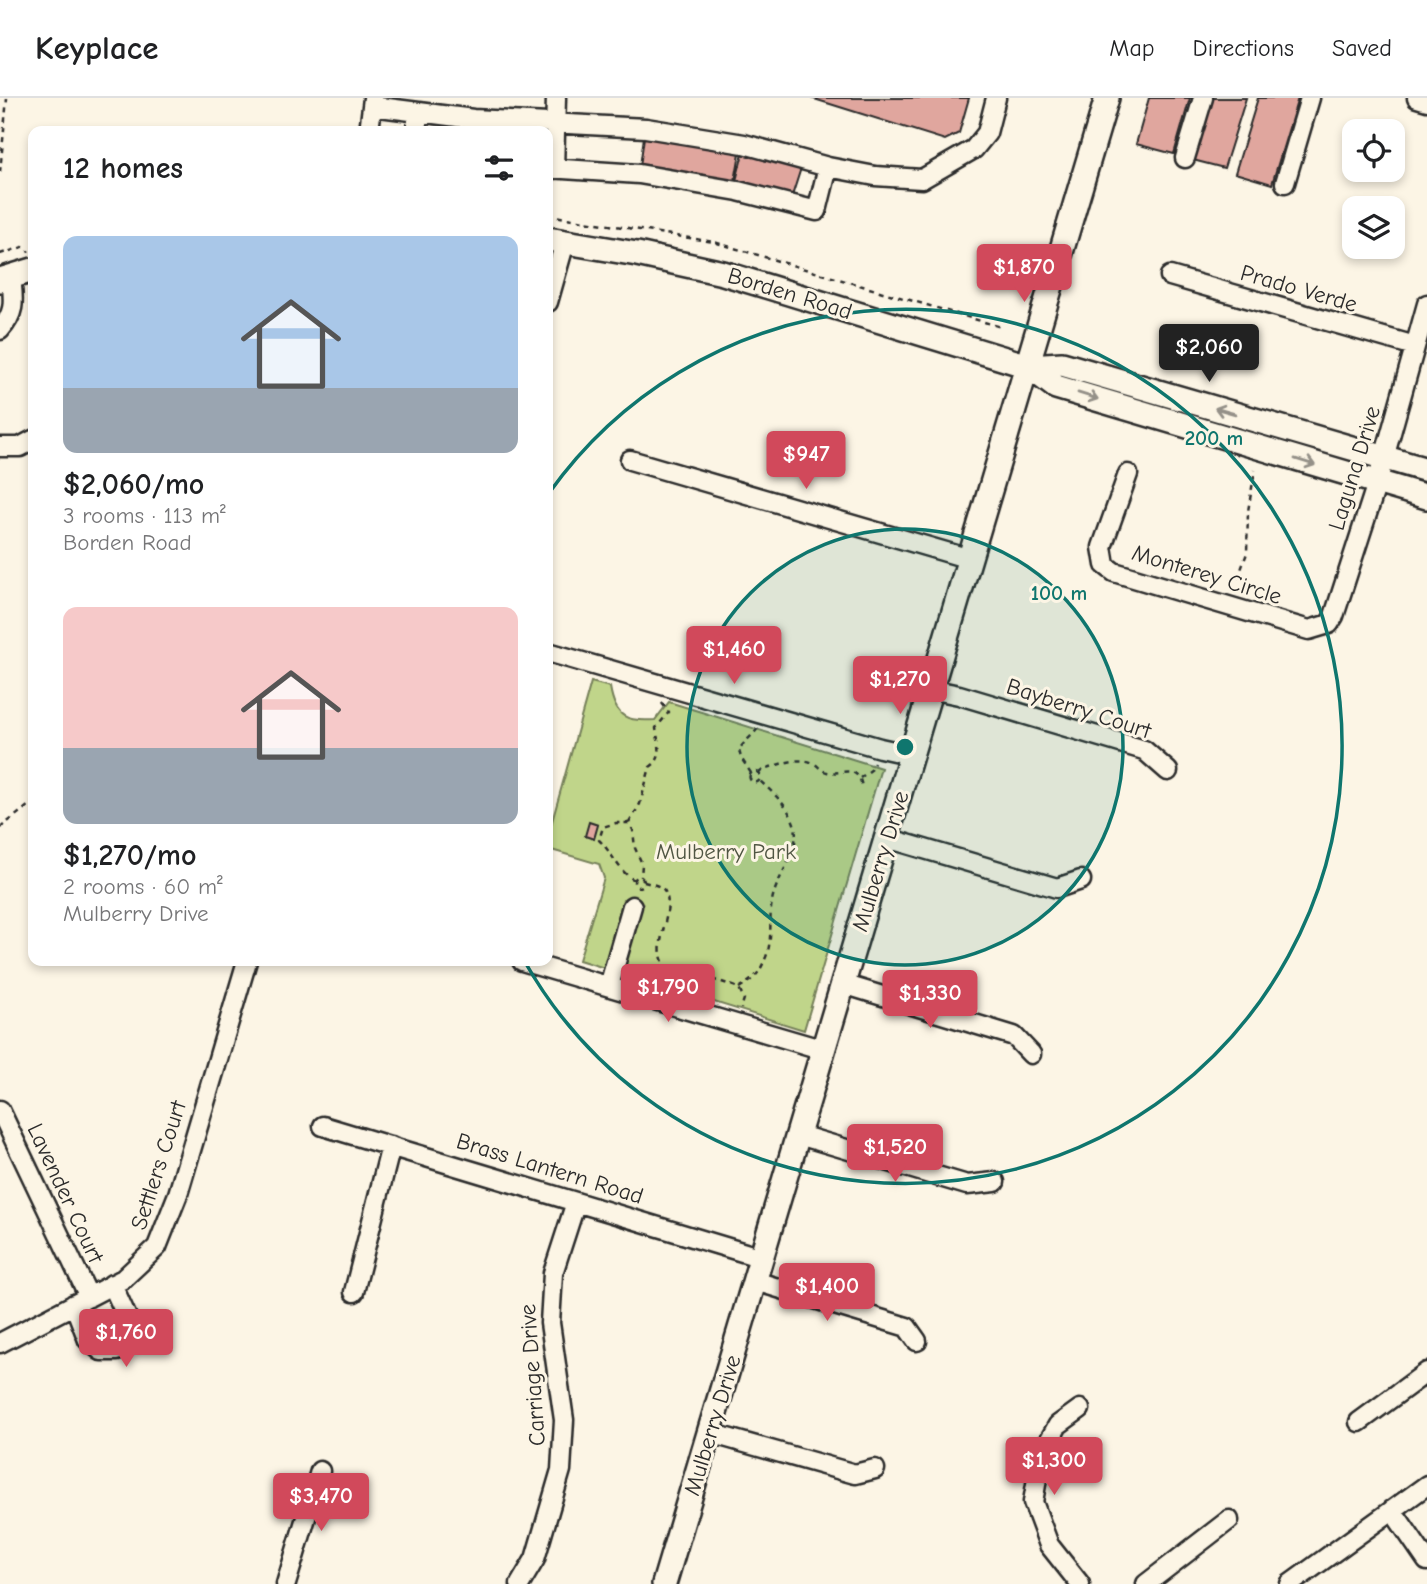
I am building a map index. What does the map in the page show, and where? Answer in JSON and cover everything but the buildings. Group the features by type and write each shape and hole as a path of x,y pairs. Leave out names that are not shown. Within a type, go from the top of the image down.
{"main road":[{"name":"Mulberry Drive","path":"664,1584 1107,98"},
{"name":"Borden Road","path":"556,241 723,272 1028,366 1056,387 1427,497"},
{"name":"Borden Road","path":"1028,366 1062,364 1427,470"}],"street":[{"path":"553,146 556,98"},
{"path":"370,126 372,102 417,112 473,119 646,128 744,144 828,167 875,176 922,179 974,149 987,133 996,98"},
{"path":"1185,158 1203,98"},
{"path":"1286,183 1310,98"},
{"path":"1417,98 1427,101"},
{"path":"417,112 417,126"},
{"path":"553,169 639,174 738,191 817,211 828,167"},
{"path":"553,264 556,241"},
{"path":"0,330 11,316 18,269"},
{"name":"Prado Verde","path":"1170,276 1415,346"},
{"name":"Laguna Drive","path":"1309,630 1329,624 1334,616 1385,457 1427,304"},
{"path":"0,447 20,447 28,443"},
{"path":"630,460 970,559"},
{"name":"Monterey Circle","path":"1128,474 1102,547 1105,565 1114,572 1309,630"},
{"path":"553,653 912,755"},
{"name":"Bayberry Court","path":"930,689 959,695 1144,750 1168,771"},
{"path":"887,838 1057,888 1081,880"},
{"path":"609,986 632,906"},
{"name":"Settlers Court","path":"0,1343 123,1279 157,1247 178,1194 246,966"},
{"path":"539,966 824,1050"},
{"path":"844,984 1014,1036 1031,1054"},
{"name":"Lavender Court","path":"0,1110 81,1300 88,1339 101,1351 117,1352 129,1338 130,1324 112,1284"},
{"name":"Brass Lantern Road","path":"323,1126 762,1258"},
{"path":"799,1135 967,1185 995,1182"},
{"path":"354,1292 391,1146"},
{"name":"Carriage Drive","path":"520,1584 535,1559 561,1470 564,1420 550,1323 552,1273 576,1202"},
{"path":"755,1280 907,1327 917,1342"},
{"path":"1359,1422 1427,1372"},
{"path":"1080,1409 1058,1425 1041,1455 1034,1502 1049,1545 1080,1584"},
{"path":"710,1433 855,1474 875,1469"},
{"path":"286,1584 320,1471"},
{"path":"1290,1584 1427,1485"},
{"path":"1392,1510 1427,1561"},
{"path":"1146,1584 1169,1577 1229,1520"}],"path":[{"path":"0,172 7,98"},
{"path":"553,216 715,242 1001,327"},
{"path":"0,254 23,247 18,269"},
{"path":"1238,578 1247,553 1248,511 1255,470"},
{"path":"629,823 640,803 650,767 657,762 661,754 656,728 669,712 660,701 662,685"},
{"path":"759,780 751,781 751,773 739,750 742,744 753,737 762,714"},
{"path":"860,778 872,769 880,748"},
{"path":"751,773 806,760 828,772 848,771 860,778 862,787"},
{"path":"629,823 642,864 641,877 644,882 658,886 666,894 667,909 661,952 667,965 675,974 710,979 738,988 751,983 767,954 772,897 796,840 790,814 759,780 759,773"},
{"path":"0,828 28,806"},
{"path":"629,823 603,827 599,840 609,849 623,872 635,880 638,886 644,882"},
{"path":"635,880 641,877"},
{"path":"737,1024 744,999 738,988"}],"green space":[{"name":"Mulberry Park","path":"591,682 610,687 615,706 630,719 655,720 669,702 881,768 804,1030 579,960 604,878 599,864 553,850 553,818"}]}
